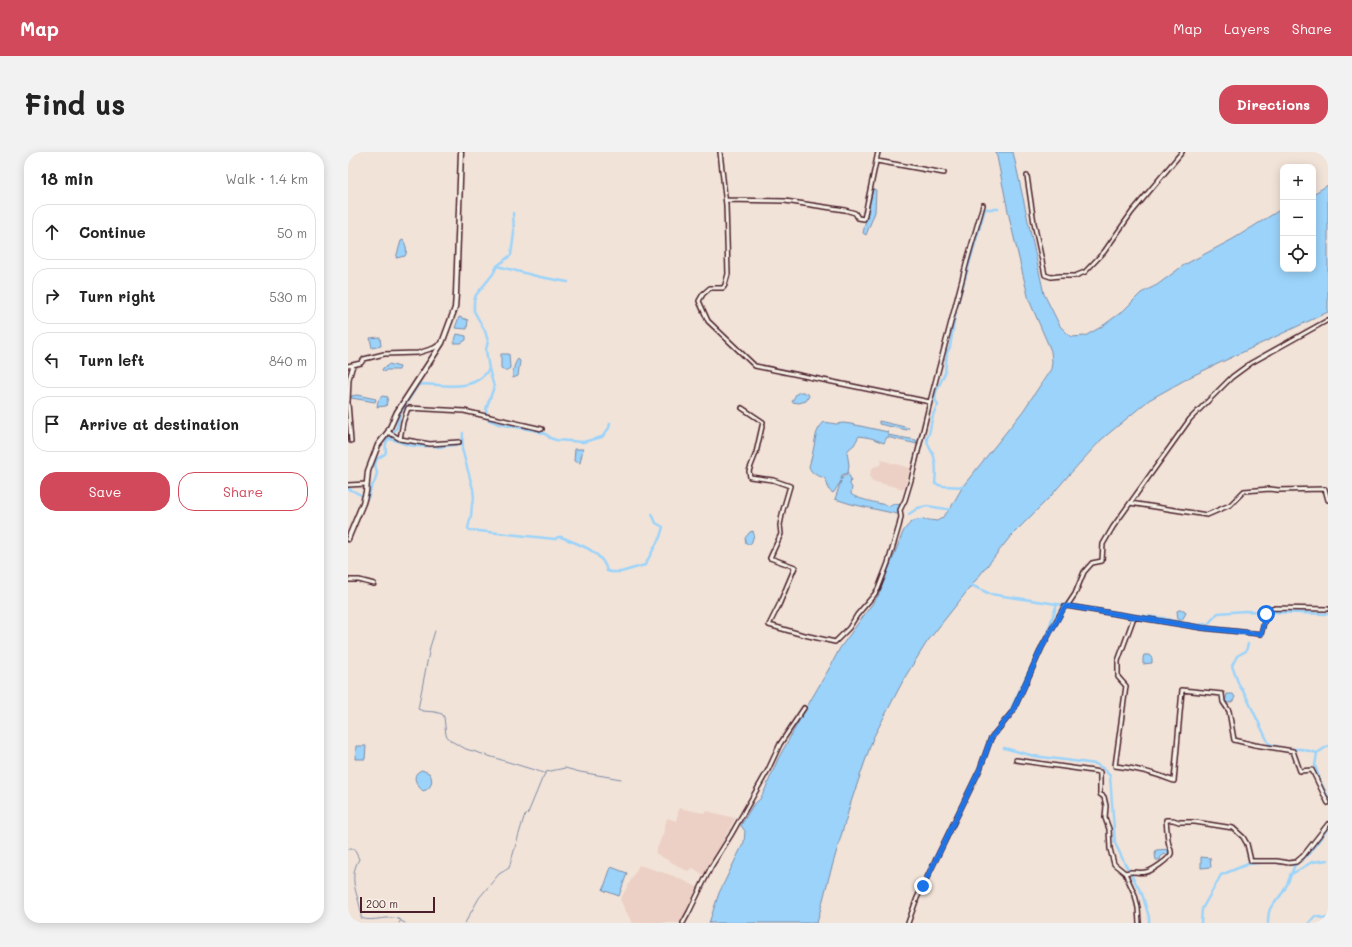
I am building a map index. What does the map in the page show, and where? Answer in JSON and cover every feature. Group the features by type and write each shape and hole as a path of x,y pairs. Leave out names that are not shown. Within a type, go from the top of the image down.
{"street":[{"path":"348,539 363,504 368,471 378,445 388,432 397,412 442,343 455,308 461,152"},
{"path":"720,152 726,200 728,274 726,285 723,288 710,288 703,294 699,301 708,321 755,366 930,402"},
{"path":"726,200 785,201 845,210 855,213 858,218 864,219 878,152"},
{"path":"1027,176 1034,223 1045,274 1051,277 1076,276 1085,272 1104,252 1132,212 1182,152"},
{"path":"877,160 944,173"},
{"path":"742,408 763,422 756,453 749,471 750,477 773,480 790,486 780,525 782,534 770,558 795,567 769,625 835,642 849,628 857,614 874,595 883,576 899,526 901,517 900,510 905,500 911,480 930,402 983,205"},
{"path":"908,923 917,898 980,769 991,738 1013,711 1046,640 1064,608 1067,606 1074,594 1084,572 1092,563 1102,561 1103,544 1113,527 1163,456 1171,448 1190,419 1232,377 1251,363 1328,320"},
{"path":"348,366 361,362 364,359 384,354 418,353 434,348 442,343"},
{"path":"351,442 348,402 349,380 353,365"},
{"path":"400,439 402,422 408,408 464,411 542,428"},
{"path":"388,432 400,439 430,444 459,442"},
{"path":"348,485 367,484"},
{"path":"1130,503 1207,515 1230,505 1244,491 1270,489 1325,489 1328,500"},
{"path":"348,580 359,580 374,584"},
{"path":"1067,606 1203,628 1261,634 1266,614 1272,608 1328,609"},
{"path":"1134,617 1118,661 1118,677 1126,686 1115,766 1135,768 1174,781 1182,690 1222,694 1223,702 1229,711 1234,740 1293,751 1300,771 1312,770 1328,803"},
{"path":"682,923 711,867 768,770 780,744 804,708"},
{"path":"1016,760 1100,772 1100,794 1104,797 1106,806 1105,818 1109,829 1110,849 1114,864 1125,873 1135,895 1140,923"},
{"path":"1125,873 1132,871 1145,872 1154,869 1171,854 1166,820 1195,822 1233,828 1243,837 1247,844 1251,862 1277,861 1289,863 1296,862 1303,856 1328,824"}],"shaded area":[{"path":"881,460 910,468 904,489 871,481 871,470 881,463"},
{"path":"679,808 704,813 707,811 735,818 705,876 693,868 687,871 655,853 663,834 667,818 676,821"},
{"path":"639,865 674,876 697,887 685,917 679,923 632,923 620,900"}],"water":[{"path":"996,152 1013,152 1044,294 1060,326 1071,337 1085,336 1101,327 1123,311 1141,293 1157,285 1184,265 1233,239 1280,210 1280,272 1316,272 1316,192 1328,185 1328,312 1192,376 1149,400 1101,440 1050,497 1010,537 927,642 905,677 873,738 851,802 817,923 709,923 719,893 744,842 745,831 741,825 753,805 760,799 764,792 778,759 840,648 878,596 903,532 910,523 914,521 922,519 937,521 942,518 950,509 963,486 1023,411 1051,369 1051,351 1029,300 1010,221"},
{"path":"873,189 876,190 875,212 866,235 863,233"},
{"path":"403,240 406,248 406,254 405,256 396,258 401,241"},
{"path":"459,317 468,320 467,329 455,328"},
{"path":"457,334 466,336 466,340 461,343 454,343"},
{"path":"380,337 381,346 372,348 370,338"},
{"path":"501,354 509,354 510,368 506,371 501,369"},
{"path":"518,359 520,361 518,376 513,378 515,363"},
{"path":"389,364 400,367 399,370 386,370 384,372 382,370 383,368"},
{"path":"800,392 808,394 809,396 806,401 799,403 792,402 796,394"},
{"path":"357,395 376,399 375,402 351,398 351,396"},
{"path":"382,396 388,397 386,406 377,407 378,401"},
{"path":"879,421 909,428 907,430 879,424"},
{"path":"824,422 851,424 888,432 888,435 916,440 917,444 887,437 884,443 871,438 859,436 854,445 847,452 849,465 848,473 842,475 841,480 848,474 851,479 851,494 863,499 890,506 894,504 902,505 897,514 835,499 841,481 833,493 828,489 825,479 812,472 809,467 816,436 818,429"},
{"path":"575,449 583,449 580,463 574,461"},
{"path":"753,531 754,535 751,544 746,544 745,538 750,532"},
{"path":"1184,610 1186,613 1182,620 1178,620 1177,611"},
{"path":"1144,655 1149,655 1152,658 1152,663 1143,664"},
{"path":"1227,694 1233,694 1235,697 1233,701 1229,703 1225,702"},
{"path":"356,746 366,746 365,759 355,759"},
{"path":"422,770 431,775 432,781 430,786 423,791 415,780 416,774"},
{"path":"1170,849 1170,852 1162,856 1160,860 1156,860 1156,850"},
{"path":"1201,857 1210,858 1211,867 1201,868"},
{"path":"611,867 627,873 619,896 603,890"}],"waterway":[{"path":"966,487 943,486 935,484 935,460 928,445 927,438 930,431 933,414 938,405 935,399 936,392 945,373 947,353 950,347 956,310 985,209 998,209"},
{"path":"513,213 514,233 511,255 497,266 540,277 568,282"},
{"path":"390,438 397,427 400,413 418,385 459,386 479,379 489,369 486,350 488,341 485,331 474,311 474,301 476,295 493,274 497,266"},
{"path":"489,369 494,387 486,409 487,419 499,424 538,431 556,440 583,442 602,437 609,428 610,423"},
{"path":"463,433 462,449 473,489 474,499 468,528 469,530 555,539 561,537 595,553 601,558 607,571 621,572 645,565 660,537 663,527 656,523 652,514"},
{"path":"348,489 368,498 377,473 375,464 377,459 385,454 386,442 388,439 413,446 438,446"},
{"path":"438,446 462,444"},
{"path":"909,514 918,508 927,506 953,510"},
{"path":"969,584 990,594 1057,604"},
{"path":"1011,708 1048,631 1057,604 1067,605"},
{"path":"1078,606 1126,614 1163,618 1196,625 1208,624 1218,613 1245,611 1328,614"},
{"path":"435,631 430,647 418,709 442,714 444,717 446,735 451,741 466,749 544,773"},
{"path":"1248,644 1246,651 1237,656 1232,666 1239,685 1245,694 1269,744 1285,749 1301,749 1317,753"},
{"path":"1328,746 1317,753 1315,766 1328,797"},
{"path":"1004,748 1034,756 1096,764 1104,769 1110,776 1115,843 1142,894 1149,917 1149,923"},
{"path":"465,923 479,898 499,874 509,868 524,817 528,813 546,772 565,768 621,779"},
{"path":"1295,865 1308,855 1328,828"},
{"path":"348,849 354,849 359,859 354,870 354,886 360,907 361,918 370,920 396,918 401,920 399,923"},
{"path":"1290,875 1312,862 1328,860"},
{"path":"1201,923 1202,909 1221,875 1248,864 1270,862 1295,865 1285,889 1270,908 1268,923"},
{"path":"1309,923 1315,916 1327,919 1328,917"},
{"path":"401,921 405,923"}],"route":[{"path":"923,886 980,769 991,738 1013,711 1042,647 1064,608 1067,606 1203,628 1261,634 1266,614"}]}
